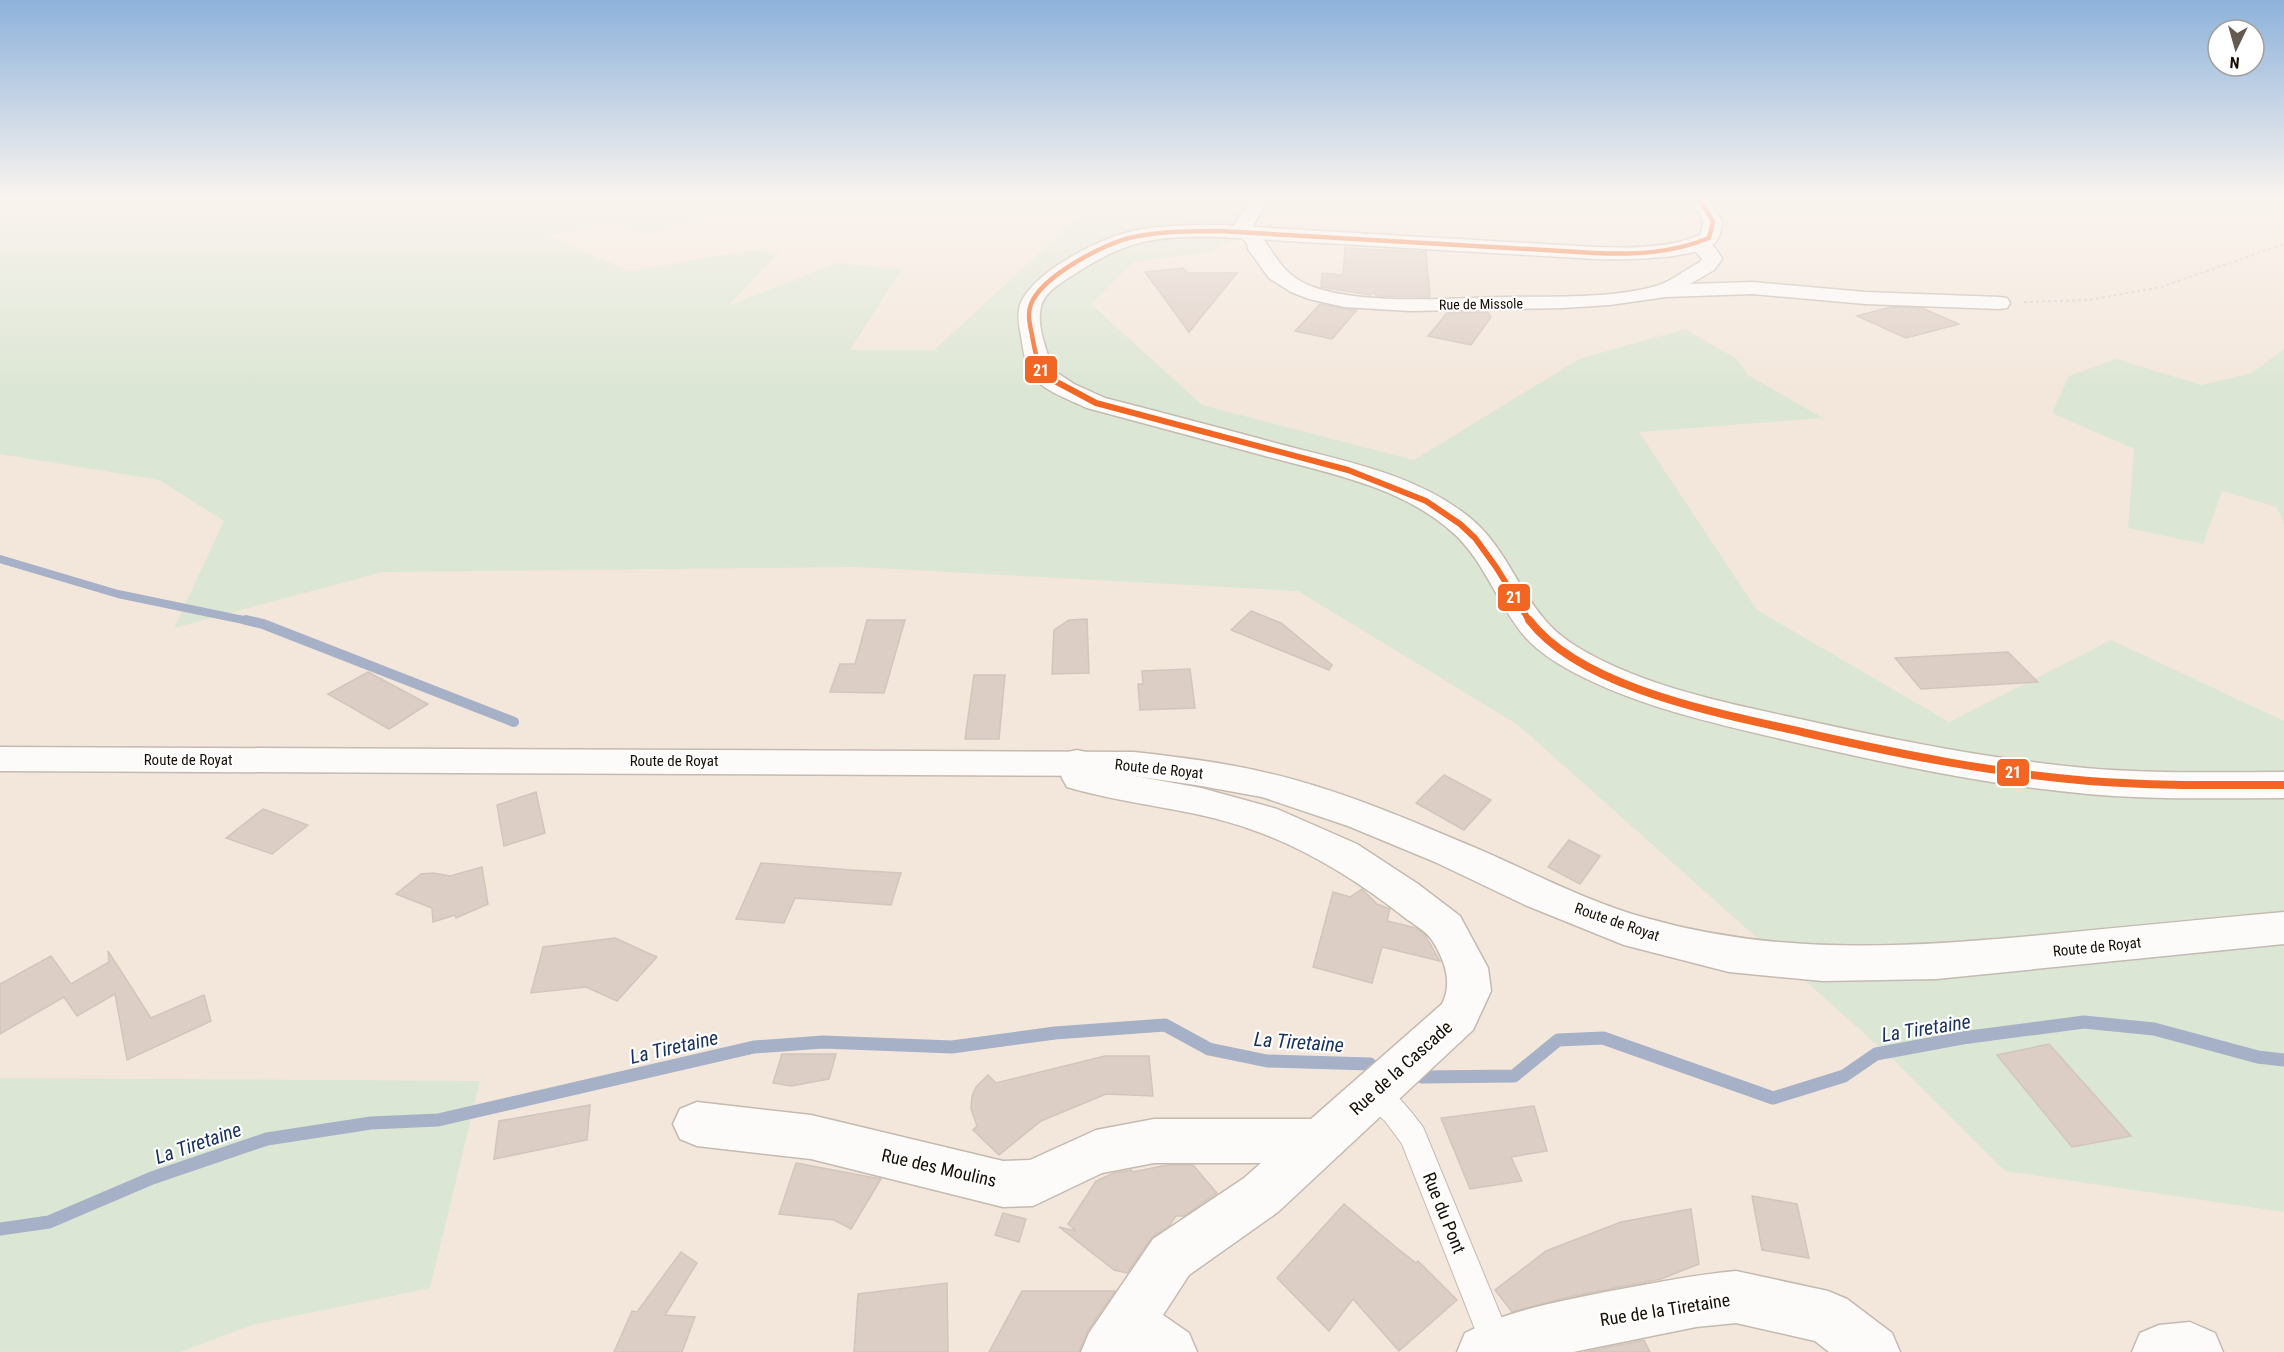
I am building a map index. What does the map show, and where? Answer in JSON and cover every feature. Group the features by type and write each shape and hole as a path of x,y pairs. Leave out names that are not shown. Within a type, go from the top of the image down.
{"main road":[{"path":"1081,262 1054,278 1037,293 1030,308 1032,337 1042,374 1096,404 1348,470 1419,498 1459,524 1487,552 1534,631 1558,649 1585,664 1643,690 1721,713 1886,751 2030,774 2133,784 2284,785"},
{"name":"Rue de Missole","path":"1267,262 1276,274 1298,288 1316,295 1344,301 1410,305 1563,302 1663,291 1711,262"},
{"path":"1663,291 1752,288 1865,298 1999,303"},
{"name":"Route de Royat","path":"0,759 1134,764 1265,785 1361,816 1449,852 1539,894 1639,933 1729,955 1823,964 1936,962 2284,928"},
{"name":"Rue de la Cascade","path":"1077,762 1080,778 1131,790 1202,801 1264,819 1343,854 1404,895 1446,927 1467,968 1470,991 1458,1017 1262,1195 1171,1257 1118,1338"},
{"name":"Rue des Moulins","path":"697,1124 811,1137 1003,1184 1033,1182 1096,1152 1154,1141 1320,1141"},
{"name":"Rue de la Tiretaine","path":"1491,1348 1557,1329 1696,1301 1736,1297 1828,1318 1872,1352"},
{"path":"1118,1338 1170,1352"},
{"path":"2159,1352 2190,1349 2196,1352"}],"lane":[{"name":"Rue du Pont","path":"1373,1093 1395,1112 1413,1136 1491,1348"}],"path":[{"path":"1999,303 2089,300 2161,287 2232,262"}],"green space":[{"path":"0,262 609,262 630,271 681,262 769,262 728,306 837,263 902,269 850,350 934,350 1029,262 1134,262 1091,304 1202,405 1414,460 1579,359 1685,329 1737,359 1748,375 1823,418 1639,432 1757,610 1949,722 2111,640 2284,721 2284,1212 2005,1171 1894,1060 1518,725 1298,591 857,567 383,572 174,628 224,521 159,480 0,454"},
{"path":"2284,349 2284,525 2277,507 2222,491 2203,544 2128,528 2134,449 2052,413 2069,376 2116,359 2202,385 2252,373"},
{"path":"0,1078 480,1081 430,1288 252,1325 180,1352 0,1352"}],"building":[{"path":"1344,262 1427,262 1430,297 1376,296 1374,292 1371,295 1321,287 1322,273 1343,275"},
{"path":"1183,268 1188,273 1237,273 1189,332 1145,272"},
{"path":"1320,304 1357,310 1332,339 1295,331"},
{"path":"1891,307 1922,308 1959,324 1906,338 1857,316"},
{"path":"1488,312 1491,317 1471,345 1428,336 1447,313"},
{"path":"1251,611 1281,623 1332,665 1329,670 1231,630"},
{"path":"1087,619 1089,673 1052,674 1054,630 1069,620"},
{"path":"867,620 905,620 884,693 830,692 840,664 855,664"},
{"path":"2008,652 2038,682 1921,689 1895,658"},
{"path":"1190,669 1195,708 1140,710 1138,684 1143,684 1142,671"},
{"path":"368,672 428,704 389,729 328,694"},
{"path":"974,675 1005,675 999,739 965,739"},
{"path":"1444,775 1491,800 1464,830 1416,803"},
{"path":"536,792 545,833 504,846 497,805"},
{"path":"263,809 308,825 272,854 226,838"},
{"path":"1569,840 1600,856 1580,884 1548,867"},
{"path":"761,863 901,873 891,905 795,898 784,923 736,919"},
{"path":"482,867 488,904 456,918 455,915 433,922 432,908 396,894 421,874 433,873 450,876"},
{"path":"1362,889 1377,904 1390,909 1387,921 1416,928 1425,935 1440,961 1382,947 1372,983 1313,967 1333,892 1350,897"},
{"path":"615,938 657,957 617,1001 586,987 531,993 543,947"},
{"path":"108,951 151,1018 204,995 211,1021 127,1060 115,994 77,1016 64,997 0,1034 0,984 51,956 71,984 109,962"},
{"path":"2049,1044 2131,1136 2072,1147 1997,1055"},
{"path":"782,1054 836,1054 829,1079 791,1086 773,1083"},
{"path":"1105,1056 1149,1056 1153,1096 1106,1094 1041,1121 999,1155 973,1130 977,1126 971,1109 972,1096 976,1087 988,1075 996,1083"},
{"path":"590,1105 587,1140 494,1159 499,1121"},
{"path":"1534,1106 1547,1151 1511,1157 1522,1181 1470,1189 1441,1118"},
{"path":"796,1163 881,1179 851,1229 834,1220 779,1214"},
{"path":"1167,1165 1193,1165 1217,1193 1184,1216 1176,1216 1169,1226 1152,1237 1127,1273 1114,1270 1059,1227 1076,1231 1068,1224 1096,1181 1114,1173 1131,1170 1133,1172"},
{"path":"1752,1196 1797,1204 1809,1258 1762,1250"},
{"path":"1344,1204 1416,1263 1418,1261 1457,1300 1399,1351 1353,1299 1329,1331 1277,1278"},
{"path":"1691,1209 1699,1264 1661,1279 1569,1297 1512,1312 1495,1290 1546,1251 1621,1222"},
{"path":"1003,1213 1026,1219 1019,1242 995,1235"},
{"path":"681,1252 697,1263 665,1315 695,1317 682,1352 614,1352 632,1311 637,1312"},
{"path":"947,1283 948,1352 854,1352 858,1294"},
{"path":"1022,1291 1115,1291 1087,1332 1079,1352 989,1352"},
{"path":"1644,1340 1650,1352 1584,1352"}],"waterway":[{"path":"0,559 118,594 253,622"},
{"path":"246,620 263,624 514,722"},
{"name":"La Tiretaine","path":"1422,1077 1514,1076 1558,1040 1603,1038 1773,1098 1844,1076 1876,1054 1962,1038 2084,1022 2154,1029 2258,1057 2284,1060"},
{"name":"La Tiretaine","path":"0,1229 49,1222 152,1178 267,1139 371,1123 438,1120 754,1047 823,1042 952,1047 1055,1033 1165,1025 1209,1049 1267,1061 1370,1064"}],"transit line":[{"name":"21","path":"1080,262 1046,285 1032,301 1029,314 1031,331 1042,373 1066,389 1096,403 1348,470 1426,501 1460,524 1475,538 1488,554 1535,629 1558,649 1607,676 1689,705 1861,745 1951,763 2088,781 2190,786 2284,785"}]}
